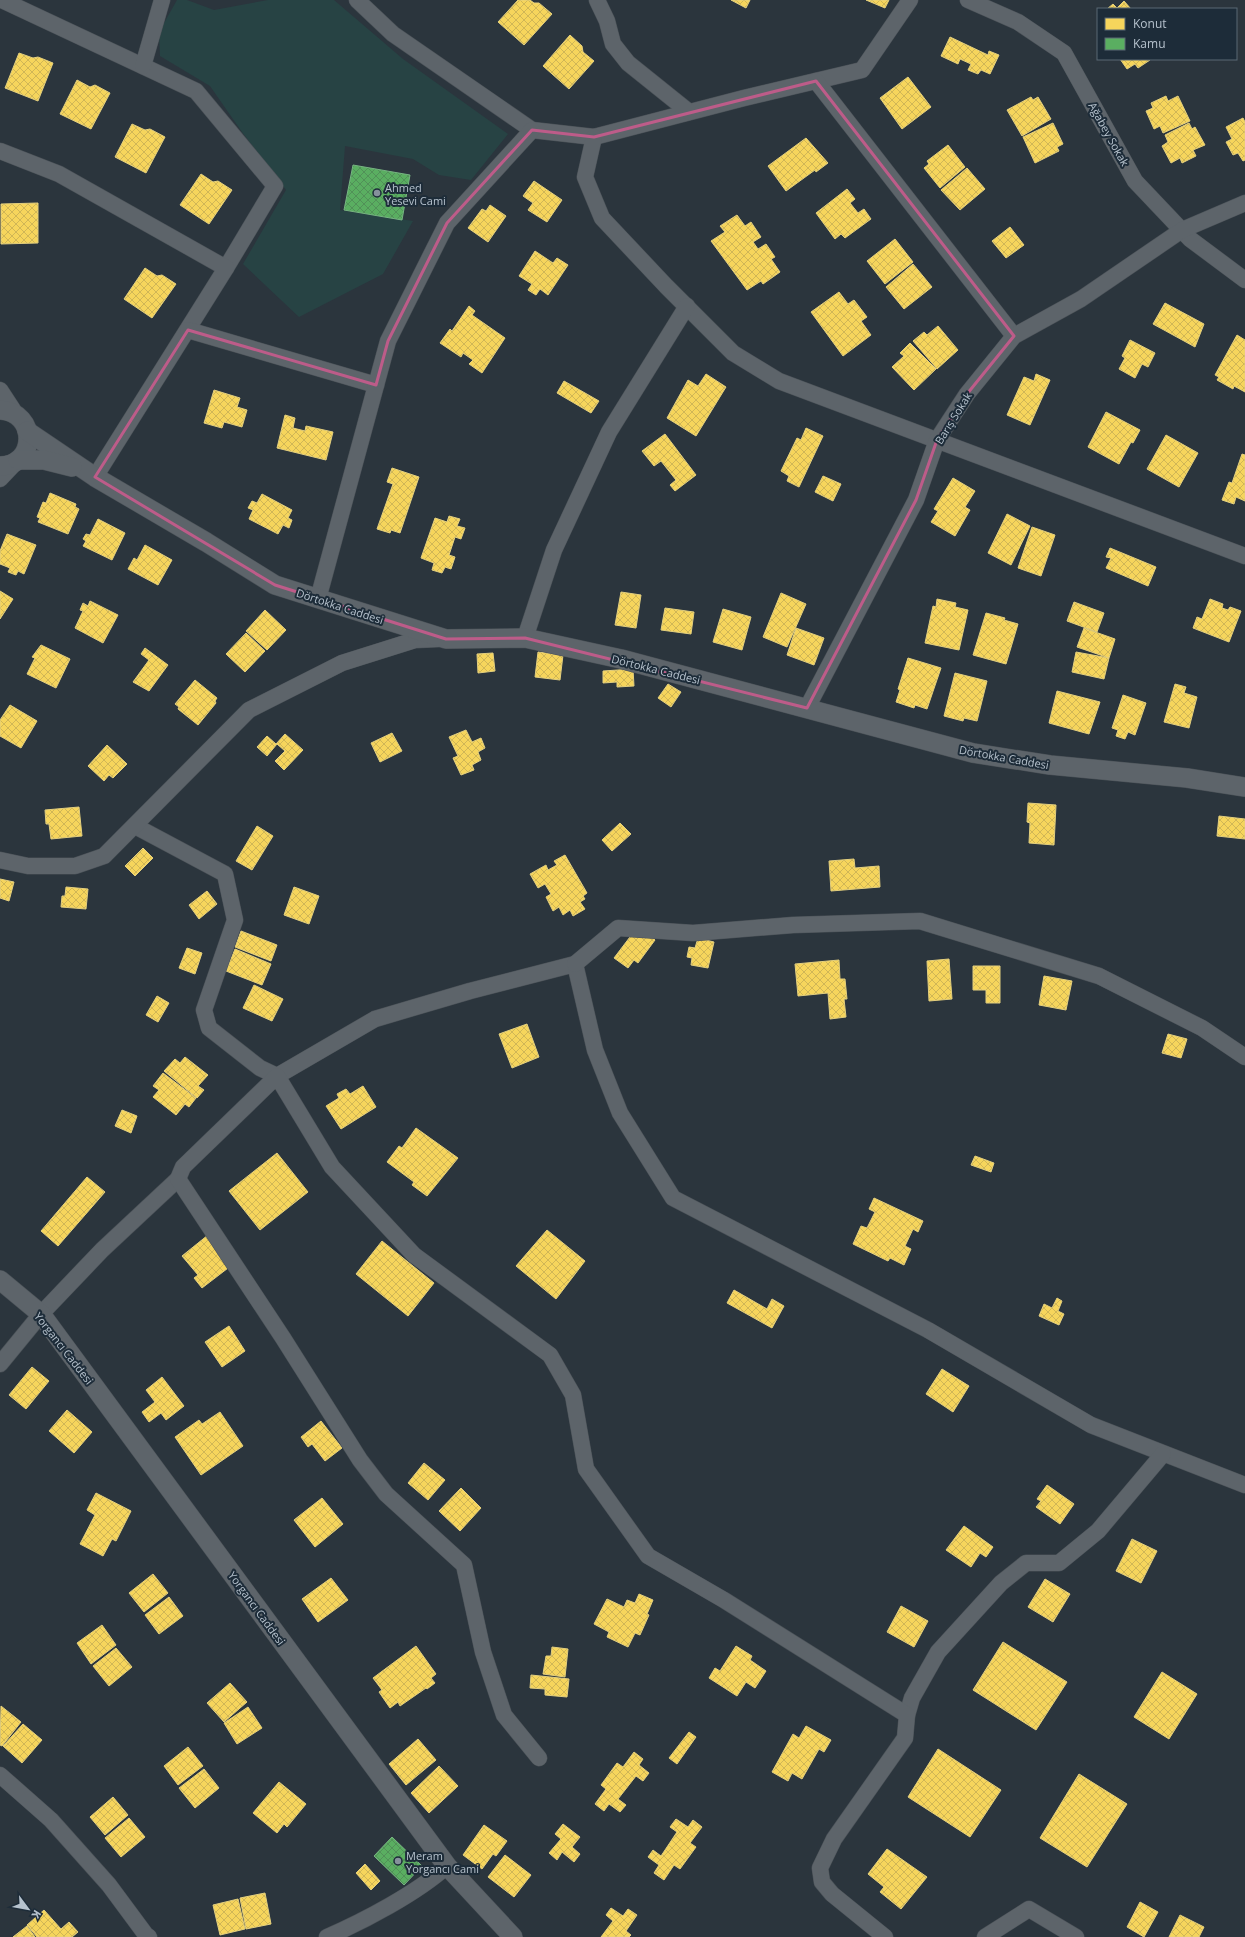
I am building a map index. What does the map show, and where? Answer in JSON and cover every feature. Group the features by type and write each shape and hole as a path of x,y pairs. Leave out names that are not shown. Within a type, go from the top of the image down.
{"street":[{"path":"2,0 196,90 275,186 188,330 95,477"},
{"path":"143,66 162,0"},
{"path":"357,0 393,34 532,130 594,136 862,70 910,0"},
{"path":"597,0 607,22 613,44 628,63 689,112"},
{"name":"Ağabey Sokak","path":"968,0 1018,22 1064,53 1135,181 1190,239 1245,280"},
{"path":"816,81 1014,336"},
{"path":"318,599 388,341 447,223 532,130"},
{"path":"594,136 585,177 602,218 733,353 779,381 1245,556"},
{"path":"0,151 59,174 226,268"},
{"name":"Barış Sokak","path":"807,708 916,500 937,440 967,394 1014,336 1081,299 1182,230 1245,203"},
{"path":"525,638 554,550 609,432 686,306"},
{"path":"188,330 376,385"},
{"path":"0,390 8,413 23,422 27,431 27,447 18,460 0,479"},
{"name":"Dörtokka Caddesi","path":"27,431 95,477 206,542 275,585 446,639 525,638 621,659 973,753 1050,765 1187,778 1245,787"},
{"name":"Dörtokka Caddesi","path":"0,466 8,465 18,460 33,459 54,462 95,477"},
{"path":"0,860 28,866 75,866 104,856 249,710 342,663 415,640 446,639"},
{"path":"135,826 225,874 235,920 204,1010 209,1028 260,1068 277,1076 332,1167 414,1255 550,1354 573,1395 586,1469 648,1556 724,1600 907,1715"},
{"path":"0,1364 41,1314 102,1250 178,1179 183,1167 277,1076 375,1019 470,991 575,964 618,928 694,933 794,925 920,921 1099,976 1202,1028 1245,1057"},
{"path":"575,964 595,1050 620,1114 673,1198 928,1330 1091,1425 1245,1485"},
{"path":"178,1179 283,1338 360,1460 386,1494 464,1565 483,1652 504,1715 539,1758"},
{"name":"Yorgancı Caddesi","path":"0,1280 41,1314 446,1866 513,1937"},
{"path":"885,1937 832,1894 822,1882 820,1868 834,1839 905,1738 907,1715 912,1698 938,1652 1001,1583 1026,1563 1059,1563 1098,1531 1163,1454"},
{"path":"0,1776 51,1820 109,1885 149,1937"},
{"path":"327,1937 350,1927 431,1880 446,1866"},
{"path":"985,1937 1029,1909 1076,1937"}],"highlighted area":[{"path":"816,81 1014,336 967,394 937,440 916,500 807,708 525,638 446,639 275,585 95,477 188,330 376,385 388,341 447,223 532,130 594,137"}],"green space":[{"path":"177,0 187,0 214,10 268,0 334,0 403,59 508,134 471,180 439,175 413,159 345,146 340,210 413,221 383,274 299,317 243,264 286,190 242,132 210,86 160,56 159,32"}],"building: Konut":[{"path":"518,0 530,0 534,3 539,3 552,14 524,45 498,22"},
{"path":"731,0 750,0 746,8"},
{"path":"866,0 889,0 885,8"},
{"path":"1124,1 1130,8 1117,8"},
{"path":"1113,4 1117,8 1108,8"},
{"path":"570,35 582,46 583,52 594,61 569,89 543,66"},
{"path":"950,37 988,55 989,51 999,55 990,74 981,70 978,74 968,70 971,64 960,59 958,64 941,56"},
{"path":"19,53 33,58 38,57 53,63 38,101 5,88"},
{"path":"1121,60 1150,60 1138,68 1135,64 1127,69"},
{"path":"908,77 931,107 902,129 880,98"},
{"path":"77,80 90,87 95,85 110,93 91,129 60,114"},
{"path":"1166,96 1168,101 1178,96 1190,121 1163,133 1160,126 1154,129 1146,111 1153,108 1151,103"},
{"path":"1031,97 1033,100 1038,97 1051,119 1022,136 1007,110"},
{"path":"1243,118 1245,122 1245,160 1243,161 1238,153 1233,155 1226,142 1232,139 1226,127"},
{"path":"1053,123 1063,144 1057,147 1059,151 1035,163 1023,137"},
{"path":"1189,123 1192,129 1195,127 1205,145 1193,150 1196,156 1182,163 1180,158 1171,163 1162,146 1168,142 1165,135"},
{"path":"132,124 145,130 150,129 165,137 146,173 115,157"},
{"path":"806,138 828,163 816,172 815,170 786,191 768,166"},
{"path":"948,145 965,167 940,188 924,168 929,164 927,161"},
{"path":"967,168 985,189 960,210 941,190"},
{"path":"201,174 213,182 218,181 232,190 209,224 180,205"},
{"path":"534,181 562,200 547,222 528,210 533,203 523,196"},
{"path":"847,189 855,199 850,203 858,213 864,209 871,219 845,238 841,234 835,239 816,213"},
{"path":"38,203 38,243 1,244 1,204"},
{"path":"490,205 506,216 488,242 468,228 482,209 486,211"},
{"path":"737,215 745,226 751,222 761,237 753,242 758,249 766,244 775,257 771,259 780,272 763,284 761,281 747,290 711,241 725,232 720,226"},
{"path":"1010,227 1024,245 1006,258 992,241"},
{"path":"895,239 913,262 885,284 867,261"},
{"path":"535,251 553,263 557,258 568,265 548,295 540,289 536,295 528,290 532,284 519,276"},
{"path":"913,264 932,287 904,309 886,287"},
{"path":"145,268 157,276 162,275 176,284 152,318 124,299"},
{"path":"839,292 848,304 854,300 867,317 861,321 871,335 843,356 811,312"},
{"path":"1165,303 1204,324 1195,347 1153,324"},
{"path":"469,306 475,311 472,315 505,338 482,373 469,364 473,360 463,353 461,357 440,343 450,329 452,331"},
{"path":"938,326 958,350 937,369 913,341 924,332 927,335"},
{"path":"1237,335 1245,340 1245,392 1234,386 1233,389 1217,380 1219,377 1215,375"},
{"path":"1130,340 1155,353 1148,367 1142,364 1135,378 1119,369 1125,358 1122,356"},
{"path":"910,343 936,369 914,390 892,367 904,356 900,353"},
{"path":"706,374 726,387 696,436 667,418 688,380 698,386"},
{"path":"1036,374 1050,380 1030,425 1007,415 1024,377 1034,381"},
{"path":"564,381 599,401 591,413 557,393"},
{"path":"214,390 240,398 237,407 247,410 242,427 224,422 222,428 204,423"},
{"path":"1106,412 1140,430 1133,443 1131,442 1119,464 1088,447"},
{"path":"285,415 295,418 293,428 305,431 306,426 333,432 326,460 277,448"},
{"path":"806,428 823,436 799,487 787,481 789,476 781,471 797,438 801,440"},
{"path":"665,434 696,475 675,491 670,485 676,480 661,461 654,466 642,451"},
{"path":"1166,435 1198,453 1179,487 1147,469"},
{"path":"1242,454 1245,455 1245,501 1236,497 1234,504 1222,500 1229,482 1232,483"},
{"path":"392,468 419,477 400,533 391,530 390,533 377,529 393,484 387,482"},
{"path":"823,476 841,484 833,501 815,492"},
{"path":"953,478 975,491 965,507 970,510 955,536 931,522 938,511 934,509"},
{"path":"50,493 76,504 75,507 79,509 68,534 38,522 40,518 37,517 43,502 46,503"},
{"path":"262,494 292,510 288,518 292,520 289,528 283,525 278,534 249,519 253,510 248,508 252,501 257,503"},
{"path":"1007,514 1030,526 1011,565 988,553"},
{"path":"449,516 460,519 457,526 465,528 461,539 455,537 449,555 455,557 451,569 445,567 442,573 432,570 434,563 421,558 435,518 447,522"},
{"path":"98,519 125,533 112,560 83,546 86,541 83,539 86,534 90,535"},
{"path":"1032,527 1055,535 1041,576 1018,568"},
{"path":"7,534 36,545 24,574 18,571 16,575 8,572 10,568 0,564 0,551"},
{"path":"145,545 172,560 158,585 128,569 134,558 137,560"},
{"path":"1110,548 1156,567 1148,586 1106,568 1111,558 1106,557"},
{"path":"0,591 13,599 0,619"},
{"path":"621,592 641,595 636,628 615,625"},
{"path":"781,593 806,604 787,647 763,637"},
{"path":"937,599 956,603 955,607 968,610 959,650 925,643 933,606 936,607"},
{"path":"1210,599 1223,604 1222,608 1228,610 1230,607 1241,611 1229,642 1193,628 1197,617 1202,619"},
{"path":"90,601 118,615 103,643 75,628 83,611 80,610 83,603 88,606"},
{"path":"1074,602 1104,613 1097,632 1067,621"},
{"path":"665,608 694,612 691,634 661,630"},
{"path":"723,609 751,617 742,650 713,642"},
{"path":"265,610 286,630 267,650 246,631"},
{"path":"986,613 1005,618 1004,620 1018,624 1006,664 973,655"},
{"path":"796,628 824,638 814,665 787,655"},
{"path":"1084,628 1115,639 1109,658 1077,647"},
{"path":"246,633 265,651 245,672 226,654"},
{"path":"41,645 70,659 56,688 27,674 35,658 32,657"},
{"path":"145,648 168,665 149,691 133,682 149,660 141,654"},
{"path":"538,652 563,655 560,680 535,677"},
{"path":"1076,652 1109,658 1104,679 1072,672"},
{"path":"493,653 495,671 478,673 477,654"},
{"path":"908,658 941,668 927,709 915,705 914,708 896,702 900,690 898,689"},
{"path":"633,669 634,686 617,687 617,682 603,683 603,671"},
{"path":"955,673 987,681 977,721 964,718 963,721 944,716"},
{"path":"195,680 217,698 215,701 216,703 198,725 178,709 179,707 175,704"},
{"path":"668,684 681,692 671,707 658,698"},
{"path":"1175,684 1186,687 1184,693 1197,697 1189,728 1164,722"},
{"path":"1057,691 1100,702 1089,734 1049,723"},
{"path":"1123,695 1146,703 1135,735 1128,732 1125,739 1116,736 1118,730 1112,728"},
{"path":"10,705 37,721 21,748 0,736 0,720"},
{"path":"466,730 472,742 481,738 485,748 478,752 481,760 472,765 474,770 461,775 453,758 458,756 449,737"},
{"path":"392,733 402,751 380,762 371,743"},
{"path":"285,734 303,750 284,770 275,761 285,751 277,744 267,756 257,747 267,736 276,744"},
{"path":"107,745 127,764 113,778 109,775 104,781 88,766"},
{"path":"1028,803 1056,805 1054,845 1029,843 1030,823 1027,822"},
{"path":"79,807 82,836 51,839 49,824 46,824 45,810"},
{"path":"1219,816 1245,819 1245,839 1217,836"},
{"path":"620,823 631,834 612,851 602,840"},
{"path":"257,826 273,836 252,870 236,861"},
{"path":"143,848 153,858 135,876 125,866"},
{"path":"565,855 587,893 583,896 585,899 580,902 585,909 573,916 570,910 563,915 559,907 553,911 546,897 551,894 545,884 538,888 530,874 546,865 548,870 557,865 554,861"},
{"path":"854,859 855,868 879,866 880,887 831,891 829,861"},
{"path":"0,879 14,882 9,901 0,898"},
{"path":"66,887 88,889 86,909 61,907 62,896 65,896"},
{"path":"294,887 319,896 309,924 284,915"},
{"path":"207,891 217,904 199,919 189,905"},
{"path":"241,931 277,945 271,961 235,947"},
{"path":"633,933 640,934 646,938 649,935 655,940 638,963 634,960 628,968 614,958"},
{"path":"698,938 714,942 708,968 691,965 692,958 687,957 689,947 695,948"},
{"path":"187,948 202,953 195,974 179,968"},
{"path":"235,949 271,964 262,985 226,971"},
{"path":"949,959 952,999 929,1001 927,961"},
{"path":"839,960 840,979 845,979 847,999 844,999 846,1017 830,1019 828,993 798,996 795,964"},
{"path":"973,966 1000,966 1000,1003 986,1003 986,990 973,990"},
{"path":"1044,976 1072,981 1066,1010 1039,1005"},
{"path":"254,985 283,999 272,1021 243,1008"},
{"path":"157,996 169,1003 158,1022 146,1015"},
{"path":"527,1024 539,1057 512,1068 499,1034"},
{"path":"1168,1034 1187,1039 1181,1058 1162,1053"},
{"path":"185,1057 208,1075 198,1086 204,1090 197,1098 164,1071 175,1059 180,1063"},
{"path":"163,1073 196,1098 189,1107 185,1104 176,1115 153,1097 159,1090 153,1086"},
{"path":"363,1086 376,1107 341,1129 326,1106 339,1098 337,1094 346,1089 350,1094"},
{"path":"122,1110 137,1116 131,1133 115,1126"},
{"path":"416,1128 458,1158 427,1196 412,1185 414,1182 387,1162 399,1146 402,1148"},
{"path":"277,1153 308,1192 260,1230 229,1191"},
{"path":"975,1156 994,1163 991,1172 971,1165"},
{"path":"87,1177 105,1192 58,1246 41,1231"},
{"path":"874,1198 923,1221 918,1232 913,1229 905,1246 911,1249 904,1265 890,1258 888,1261 853,1244 861,1226 867,1228 875,1212 869,1209"},
{"path":"547,1230 585,1261 556,1299 516,1266"},
{"path":"208,1235 232,1265 202,1288 194,1278 198,1275 182,1256"},
{"path":"382,1241 434,1283 408,1316 356,1274"},
{"path":"734,1290 767,1309 772,1299 784,1306 772,1328 727,1303"},
{"path":"1057,1298 1062,1301 1058,1311 1064,1314 1059,1325 1039,1316 1044,1304 1052,1308"},
{"path":"229,1326 245,1351 222,1367 205,1342"},
{"path":"32,1367 49,1381 26,1409 9,1395"},
{"path":"942,1369 969,1386 953,1412 926,1394"},
{"path":"162,1377 184,1406 166,1420 161,1413 149,1422 142,1412 155,1402 146,1390"},
{"path":"67,1410 92,1432 74,1453 49,1431"},
{"path":"220,1412 243,1446 201,1475 175,1437 199,1420 202,1424"},
{"path":"321,1421 342,1448 325,1461 312,1444 308,1447 301,1437"},
{"path":"424,1463 445,1480 428,1500 408,1483"},
{"path":"1047,1485 1074,1504 1060,1524 1036,1507 1041,1501 1037,1499"},
{"path":"461,1488 481,1508 460,1531 439,1511"},
{"path":"96,1493 131,1511 116,1541 112,1539 103,1556 80,1544 95,1515 87,1510"},
{"path":"322,1498 343,1524 315,1547 294,1520"},
{"path":"964,1526 993,1547 986,1557 980,1553 971,1567 946,1550"},
{"path":"1132,1539 1157,1551 1141,1583 1116,1571"},
{"path":"153,1574 168,1593 144,1612 129,1593"},
{"path":"331,1578 348,1600 318,1622 302,1599"},
{"path":"1045,1579 1070,1594 1053,1622 1028,1607"},
{"path":"639,1594 653,1600 647,1614 649,1615 640,1635 635,1633 628,1647 607,1637 609,1632 594,1624 607,1599 624,1607 627,1600 635,1603"},
{"path":"169,1597 183,1616 159,1634 145,1615"},
{"path":"901,1606 928,1621 914,1647 887,1632"},
{"path":"102,1625 116,1645 91,1664 77,1643"},
{"path":"1003,1642 1067,1682 1036,1730 973,1690"},
{"path":"416,1646 436,1674 431,1678 435,1683 400,1706 398,1702 390,1708 379,1692 382,1690 373,1678"},
{"path":"736,1646 752,1656 750,1660 766,1671 755,1688 746,1682 737,1696 709,1678 715,1668 720,1671"},
{"path":"552,1647 568,1649 565,1677 543,1674 546,1656 551,1656"},
{"path":"116,1648 132,1667 109,1686 93,1666"},
{"path":"1162,1672 1197,1694 1169,1739 1134,1717"},
{"path":"531,1675 569,1679 567,1697 545,1695 545,1689 530,1688"},
{"path":"230,1683 247,1702 224,1722 207,1703"},
{"path":"1,1706 21,1722 2,1746 0,1745"},
{"path":"248,1707 262,1728 237,1744 224,1723"},
{"path":"23,1724 42,1740 22,1763 3,1746"},
{"path":"806,1726 831,1740 824,1752 819,1749 802,1779 792,1773 788,1781 772,1772 793,1734 799,1738"},
{"path":"689,1732 696,1737 677,1764 669,1758"},
{"path":"418,1739 436,1760 406,1785 389,1764"},
{"path":"188,1747 203,1766 178,1785 164,1766"},
{"path":"938,1749 1001,1790 970,1837 908,1797"},
{"path":"634,1752 643,1759 639,1765 649,1773 643,1781 636,1776 618,1799 626,1805 620,1812 609,1804 604,1811 595,1804 606,1789 601,1785 617,1763 623,1767"},
{"path":"439,1766 458,1786 429,1813 411,1793"},
{"path":"204,1769 219,1788 195,1808 179,1788"},
{"path":"1079,1774 1127,1804 1087,1867 1040,1838"},
{"path":"279,1782 306,1804 287,1827 284,1824 277,1833 253,1813"},
{"path":"113,1797 128,1815 105,1835 90,1817"},
{"path":"129,1818 145,1837 121,1857 105,1838"},
{"path":"676,1819 688,1827 693,1820 702,1827 690,1843 696,1847 680,1869 674,1865 664,1880 654,1873 659,1865 648,1857 653,1850 661,1856 677,1832 670,1827"},
{"path":"563,1824 580,1837 572,1847 580,1854 574,1862 562,1852 557,1860 549,1853 561,1839 555,1834"},
{"path":"484,1825 507,1841 496,1856 493,1854 482,1869 463,1855"},
{"path":"887,1849 927,1877 901,1909 880,1892 884,1887 868,1874"},
{"path":"505,1855 531,1875 514,1897 488,1877"},
{"path":"365,1864 380,1881 371,1890 356,1873"},
{"path":"265,1893 271,1924 246,1929 240,1898"},
{"path":"238,1899 245,1929 220,1935 213,1905"},
{"path":"1140,1902 1158,1912 1144,1937 1127,1927"},
{"path":"611,1908 623,1916 628,1909 637,1915 626,1931 631,1935 629,1937 601,1937 613,1921 606,1915"},
{"path":"44,1910 61,1929 69,1922 78,1932 72,1937 37,1937 27,1925"},
{"path":"1180,1915 1204,1927 1199,1937 1169,1937"},
{"path":"27,1926 35,1937 13,1937"}],"building: Kamu":[{"name":"Ahmed Yesevi Cami","path":"353,165 410,175 402,220 344,210"},
{"name":"Meram Yorgancı Cami","path":"392,1837 422,1866 404,1885 374,1856"}],"place":[{"name":"Ahmed Yesevi Cami","path":"377,193"},
{"name":"Meram Yorgancı Cami","path":"398,1861"}]}
